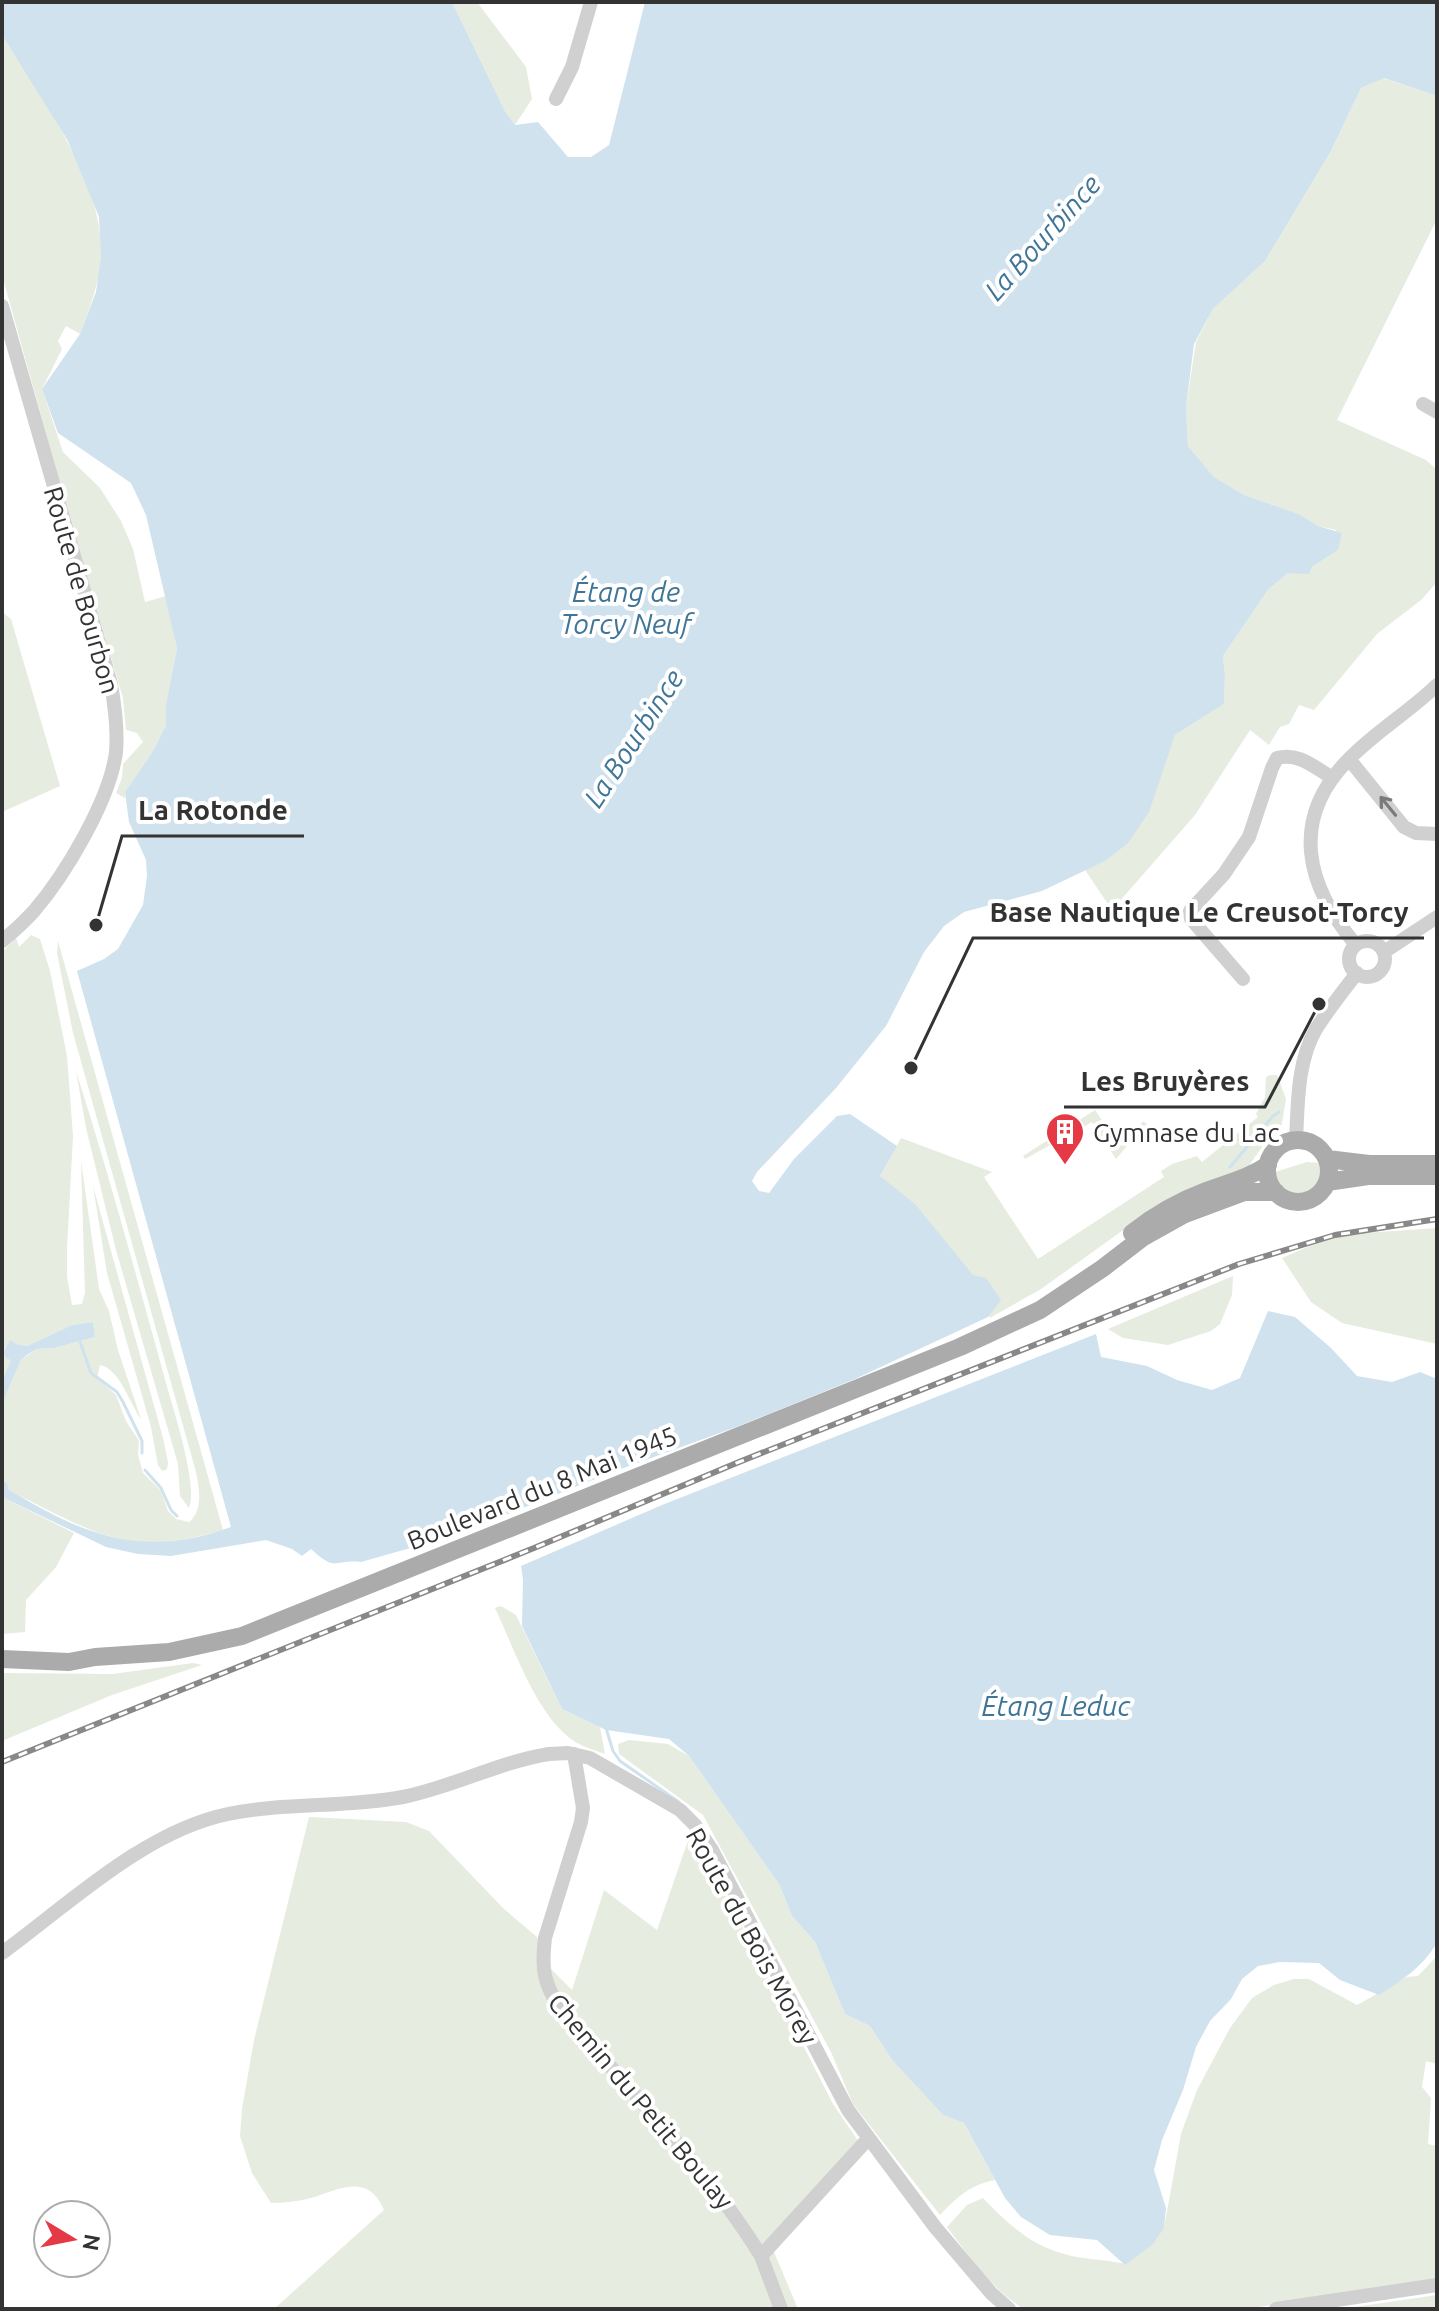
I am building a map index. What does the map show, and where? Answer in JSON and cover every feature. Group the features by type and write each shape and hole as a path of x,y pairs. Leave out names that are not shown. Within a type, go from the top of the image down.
{"main road":[{"path":"1296,1140 1315,1144 1327,1159 1327,1182 1322,1191 1304,1201 1294,1202 1276,1192 1267,1175 1268,1165 1278,1147 1296,1140"},
{"path":"1327,1159 1369,1164 1437,1164"},
{"name":"Boulevard du 8 Mai 1945","path":"998,1328 1157,1214 1206,1191 1250,1177 1268,1165"},
{"path":"1327,1182 1368,1176 1437,1176"},
{"name":"Boulevard du 8 Mai 1945","path":"2,1659 69,1662 169,1652 253,1632 938,1356 1040,1310 1142,1238 1185,1214 1244,1192 1276,1192"},
{"name":"Boulevard du 8 Mai 1945","path":"2,1650 80,1652 95,1657"}],"street":[{"path":"556,99 572,67 591,2"},
{"name":"Route de Bourbon","path":"2,306 111,684 117,735 113,766 100,806 48,893 2,941"},
{"path":"1423,404 1437,412"},
{"path":"1356,945 1326,903 1316,881 1311,859 1311,827 1333,778 1349,759 1437,685"},
{"path":"1243,979 1191,919 1190,911 1224,874 1245,844 1254,827 1277,758 1301,758 1333,778"},
{"path":"1349,759 1404,827 1416,833 1437,834"},
{"path":"1384,952 1437,917"},
{"path":"1371,941 1384,952 1383,966 1377,973 1367,976 1357,973 1351,966 1350,957 1356,945 1371,941"},
{"path":"1296,1140 1301,1075 1308,1048 1315,1030 1357,973"},
{"name":"Route du Bois Morey","path":"2,1953 141,1852 174,1831 194,1824 250,1810 343,1805 403,1797 555,1753 574,1754 601,1763 680,1810 695,1825 712,1850 815,2051 867,2140 937,2230 991,2293 1009,2309"},
{"name":"Chemin du Petit Boulay","path":"574,1754 583,1808 545,1938 542,1960 545,1985 560,2010 705,2176 736,2216 761,2256 781,2309"},
{"path":"761,2256 867,2140"},
{"path":"1276,2309 1437,2285"}],"shaded area":[{"path":"452,2 477,2 526,67 532,99 515,125 505,111"},
{"path":"2,35 67,141 93,199 99,228 100,267 87,315 80,334 66,326 58,341 62,349 42,389 63,452 100,488 121,521 133,549 145,602 166,596 177,648 166,704 166,725 153,751 125,792 125,798 116,793 123,764 143,742 137,733 126,730 123,698 2,275"},
{"path":"1383,78 1437,96 1437,219 1337,420 1426,460 1437,470 1437,582 1421,600 1377,634 1314,710 1299,705 1289,724 1280,727 1269,745 1250,730 1195,815 1112,910 1085,870 1105,861 1175,735 1224,704 1223,656 1268,590 1288,573 1312,567 1338,550 1336,530 1318,526 1299,514 1244,495 1214,477 1188,446 1186,407 1196,342 1213,309 1265,261 1331,151 1361,88"},
{"path":"2,612 11,619 60,786 2,812"},
{"path":"31,935 40,939 50,971 67,1056 73,1136 67,1277 72,1305 82,1304 85,1293 81,1161 99,1289 109,1311 118,1350 141,1419 113,1373 100,1365 97,1378 116,1395 126,1421 139,1441 138,1455 143,1473 161,1491 168,1511 176,1519 189,1522 199,1505 196,1472 73,1033 57,953 58,941 223,1530 163,1542 116,1538 72,1522 18,1495 8,1489 2,1480 2,1404 21,1360 37,1349 54,1348 95,1337 93,1322 72,1325 27,1346 16,1344 2,1382 2,952 16,938 19,947"},
{"path":"76,1071 182,1442 190,1481 189,1508 180,1496 178,1464 116,1250 86,1128"},
{"path":"1277,1075 1286,1099 1281,1129 1264,1144 1246,1170 1161,1203 1041,1289 990,1318 973,1275 880,1176 901,1138 992,1172 984,1177 1038,1259 1164,1177 1161,1171 1172,1164 1197,1156 1202,1162 1258,1117 1256,1114 1265,1097 1266,1077"},
{"path":"1095,1110 1117,1143 1144,1121 1152,1131 1132,1140 1116,1159 1092,1122 1025,1159 1023,1156"},
{"path":"1307,1162 1321,1163 1320,1175 1309,1190 1301,1193 1284,1190 1272,1173"},
{"path":"93,1186 163,1438 168,1462 167,1469 162,1471 107,1273"},
{"path":"1437,1228 1437,1344 1342,1323 1311,1302 1282,1258 1335,1235"},
{"path":"1233,1276 1232,1295 1220,1324 1211,1331 1168,1345 1123,1338 1108,1329"},
{"path":"2,1497 74,1533 56,1567 26,1600 25,1632 2,1634"},
{"path":"501,1606 516,1615 562,1709 600,1727 605,1754 571,1739 547,1713 495,1608"},
{"path":"193,1663 202,1665 112,1695 2,1741 2,1673 113,1674"},
{"path":"629,1740 668,1744 689,1756 779,1884 792,1916 815,1942 845,2014 870,2026 892,2060 943,2115 964,2123 995,2180 964,2193 940,2215 853,2104 831,2052 703,1815 619,1754 618,1744"},
{"path":"309,1817 406,1822 429,1831 504,1909 537,1937 548,1966 572,1990 604,1890 657,1930 691,1832 833,2104 859,2142 769,2240 798,2309 274,2309 384,2210 371,2192 354,2187 304,2200 271,2203 252,2173 240,2136 254,2040"},
{"path":"1437,1956 1437,2064 1426,2061 1422,2087 1431,2098 1428,2144 1437,2146 1437,2281 1244,2309 1024,2309 991,2282 947,2227 967,2205 983,2198 1010,2224 1040,2245 1072,2256 1126,2264 1164,2228 1181,2134 1197,2090 1230,2028 1252,1998 1274,1985 1294,1979 1309,1979 1357,2005 1407,1977 1418,1976"},
{"path":"1437,2295 1437,2309 1341,2309"}],"water":[{"name":"Étang de Torcy Neuf","path":"2,2 452,2 505,111 515,125 538,122 568,157 591,157 609,145 645,2 1437,2 1437,96 1384,78 1361,88 1331,151 1265,261 1213,309 1194,344 1186,407 1188,446 1214,477 1244,495 1342,533 1338,550 1312,567 1309,574 1288,573 1268,590 1223,656 1224,704 1175,735 1149,812 1128,843 1105,861 1042,891 964,912 944,926 924,952 886,1026 836,1088 752,1181 759,1191 769,1193 794,1159 837,1116 850,1114 897,1146 880,1176 915,1204 973,1275 986,1278 1001,1300 988,1317 855,1379 739,1426 610,1473 453,1536 361,1562 331,1563 311,1549 302,1556 266,1540 171,1556 138,1554 106,1547 2,1497 2,1480 7,1483 8,1489 63,1519 115,1538 169,1541 231,1527 77,971 118,949 143,905 146,860 129,822 125,792 153,751 166,725 166,704 177,648 146,515 131,483 58,433 42,389 80,334 96,292 101,256 99,217 68,141 2,35"},
{"name":"Étang Leduc","path":"1268,1311 1295,1317 1357,1376 1392,1382 1420,1372 1437,1379 1437,1943 1411,1972 1379,1995 1340,1980 1319,1963 1280,1962 1258,1966 1242,1979 1231,1999 1210,2021 1196,2047 1183,2090 1162,2140 1154,2170 1166,2208 1164,2228 1152,2245 1125,2265 1097,2240 1050,2235 1021,2217 1005,2198 964,2123 943,2115 892,2060 870,2026 845,2014 815,1942 792,1916 779,1884 689,1756 669,1739 606,1730 562,1709 522,1626 521,1566 662,1505 1096,1334 1101,1357 1147,1366 1177,1380 1212,1390 1240,1378"},
{"path":"93,1322 95,1337 54,1348 37,1349 21,1360 2,1404 2,1382 11,1360 4,1353 10,1340 27,1346 72,1325"}],"waterway":[{"path":"1230,1167 1279,1112"},
{"path":"79,1339 91,1373 117,1392 123,1402 142,1441 142,1453"},
{"path":"145,1470 161,1488 177,1516"},
{"path":"606,1728 613,1751 620,1761 679,1802"}],"railway":[{"path":"2,1762 739,1462 1239,1264 1335,1235 1437,1219"}],"place":[{"name":"La Rotonde","path":"96,925"},
{"name":"Les Bruyères","path":"1319,1004"},
{"name":"Base Nautique Le Creusot-Torcy","path":"911,1068"},
{"name":"Gymnase du Lac","path":"1065,1166"}],"water label":[{"name":"La Bourbince","path":"1042,237"},
{"name":"La Bourbince","path":"633,738"}]}
